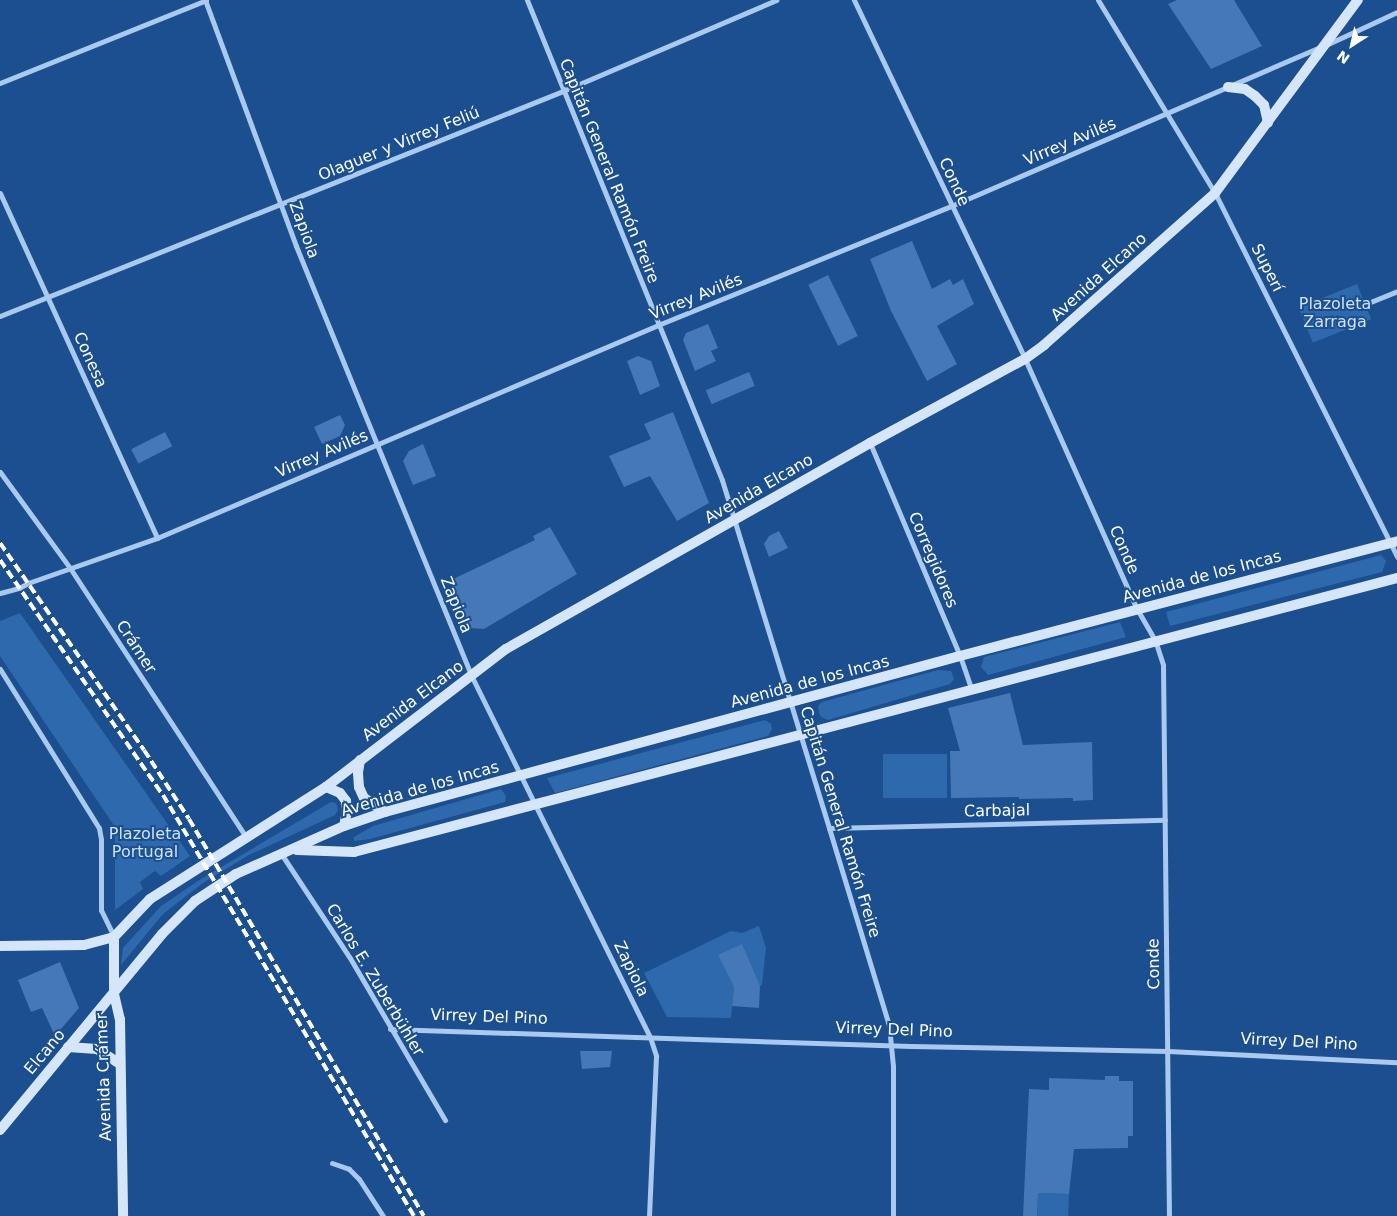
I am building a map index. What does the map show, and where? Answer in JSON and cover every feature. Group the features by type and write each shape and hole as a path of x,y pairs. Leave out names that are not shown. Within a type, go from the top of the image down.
{"main road":[{"name":"Avenida Elcano","path":"114,937 150,898 247,839 326,787 506,649 870,443 1025,359 1063,329 1215,193 1358,0"},
{"path":"1228,87 1245,89 1255,96 1264,105 1268,123"},
{"name":"Avenida de los Incas","path":"293,850 344,826 385,812 960,656 1394,542"},
{"path":"114,994 162,934 195,901 236,874 293,850 354,852 971,688 1397,578"},
{"path":"360,760 358,773 359,787 364,798 385,812"},
{"path":"326,787 340,793 346,801 347,811 344,826"},
{"path":"0,946 84,946 114,937"},
{"name":"Avenida Crámer","path":"114,937 114,994 120,1019 124,1216"},
{"name":"Elcano","path":"0,1130 114,994"},
{"path":"68,1047 97,1049 120,1064"}],"street":[{"path":"0,83 206,0"},
{"name":"Zapiola","path":"206,0 296,246 471,675 650,1037 656,1056 649,1216"},
{"name":"Capitán General Ramón Freire","path":"527,0 722,480 736,520 800,735 830,828 889,1026 892,1045 893,1216"},
{"name":"Olaguer y Virrey Feliú","path":"0,316 282,205 563,91 776,0"},
{"name":"Conde","path":"854,0 1025,359 1137,609 1155,640 1162,666 1169,1216"},
{"name":"Superí","path":"1098,0 1215,193 1394,542 1397,557"},
{"name":"Virrey Avilés","path":"0,593 19,588 157,538 658,325 951,206 1325,45 1397,12"},
{"name":"Conesa","path":"0,193 157,538"},
{"path":"1368,303 1397,291"},
{"name":"Corregidores","path":"870,443 960,656 971,688"},
{"name":"Crámer","path":"0,472 70,568 247,839"},
{"path":"0,669 99,828 102,839 100,910 114,937"},
{"name":"Carbajal","path":"830,828 1165,820"},
{"name":"Carlos E. Zuberbühler","path":"282,855 350,958 445,1120"},
{"name":"Virrey Del Pino","path":"390,1029 892,1045 1168,1051 1397,1062"},
{"path":"332,1163 349,1169 359,1179 383,1216"}],"green space":[{"name":"Plazoleta Zarraga","path":"1357,284 1371,319 1313,343 1299,308"},
{"path":"1381,555 1386,561 1382,572 1170,626 1166,612"},
{"name":"Plazoleta Portugal","path":"20,613 190,856 161,876 155,871 152,873 140,882 143,889 115,910 115,827 0,656 0,621"},
{"path":"1120,622 1126,637 988,675 981,667 984,657"},
{"path":"938,670 951,671 954,679 950,684 828,720 821,717 819,713 818,706 822,702"},
{"path":"765,720 771,724 772,729 768,736 555,793 547,778"},
{"path":"883,754 947,754 947,798 883,798"},
{"path":"501,789 506,796 505,802 370,839 354,841 354,837 373,826"},
{"path":"331,802 336,803 338,810 335,815 249,855 203,883 163,914 121,965 123,948 161,906 201,879"},
{"path":"759,926 766,948 762,985 760,986 719,955 734,987 731,1018 667,1017 644,973 731,931 742,933"},
{"path":"1038,1193 1069,1194 1068,1216 1037,1216"}],"building":[{"path":"1177,0 1234,0 1262,46 1211,69 1168,4"},
{"path":"912,241 932,289 950,279 953,285 963,279 974,304 937,326 957,364 927,381 891,311 870,259"},
{"path":"828,275 858,336 838,346 808,285"},
{"path":"708,324 718,348 711,351 716,361 695,371 683,340 686,333"},
{"path":"638,356 651,361 660,386 640,395 627,361"},
{"path":"749,372 755,386 712,404 706,390"},
{"path":"673,412 709,503 677,521 650,476 624,487 609,456 651,439 644,424"},
{"path":"340,415 345,425 340,436 322,444 314,427"},
{"path":"165,432 172,446 138,464 131,449"},
{"path":"423,444 436,476 413,485 403,461 409,451"},
{"path":"550,527 577,574 484,629 470,628 451,580 535,540 533,536"},
{"path":"779,531 788,548 769,557 764,544 769,536"},
{"path":"1010,693 1023,745 1092,742 1093,800 1073,801 1073,798 1019,799 1019,797 951,798 950,751 960,751 948,708"},
{"path":"742,944 760,986 759,1008 732,1006 734,987 718,955"},
{"path":"60,962 79,1008 55,1036 42,1008 31,1012 18,980"},
{"path":"580,1051 612,1051 610,1067 582,1069"},
{"path":"1105,1076 1119,1076 1119,1081 1133,1081 1133,1136 1128,1136 1128,1148 1074,1149 1069,1194 1038,1193 1037,1216 1023,1216 1029,1089 1049,1090 1049,1078 1105,1080"}],"railway":[{"path":"0,543 144,750 189,819 424,1216"},
{"path":"0,560 163,795 414,1216"}]}
